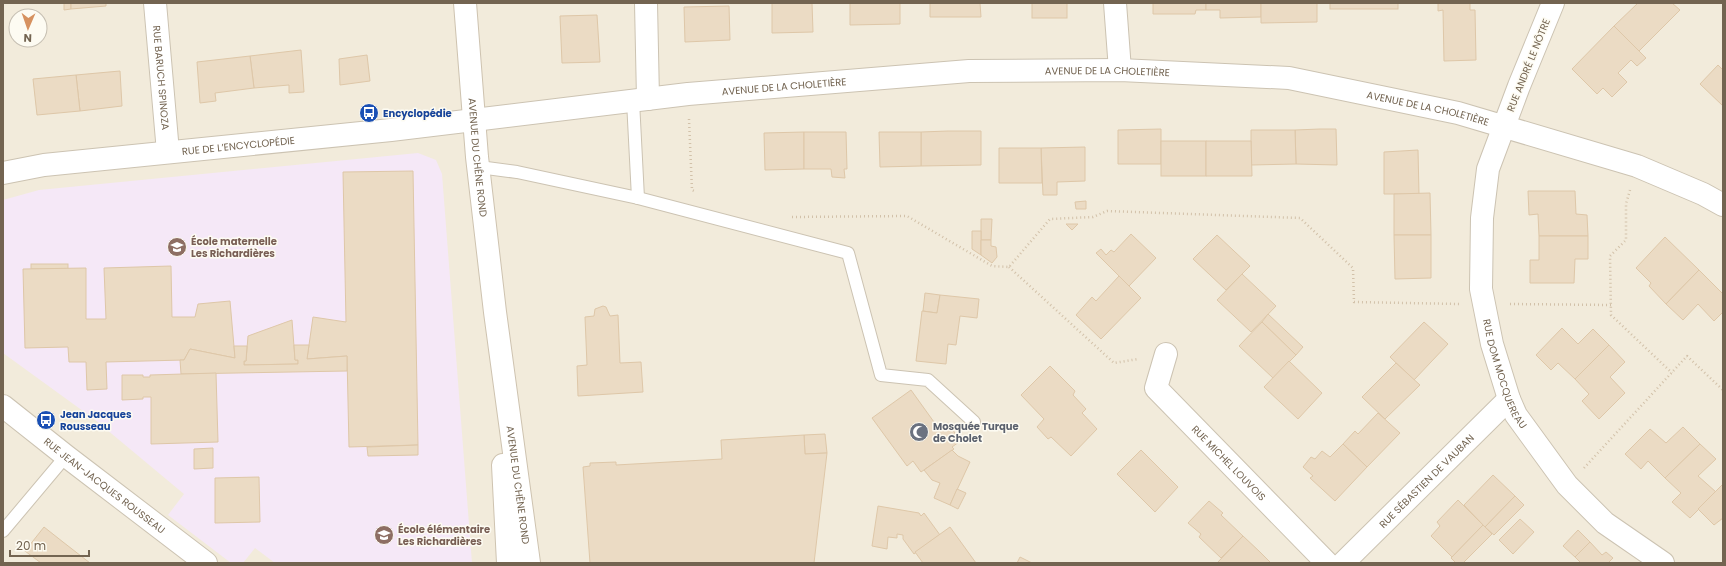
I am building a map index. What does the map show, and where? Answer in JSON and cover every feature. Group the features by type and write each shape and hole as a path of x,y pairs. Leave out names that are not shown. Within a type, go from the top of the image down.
{"street":[{"name":"RUE BARUCH SPINOZA","path":"155,3 168,152"},
{"name":"AVENUE DU CHÊNE ROND","path":"466,3 478,167 495,312 529,563"},
{"path":"640,100 646,3"},
{"path":"1114,3 1120,70"},
{"name":"RUE ANDRÉ LE NÔTRE","path":"1504,127 1553,3"},
{"name":"AVENUE DE LA CHOLETIÈRE","path":"474,121 688,94 969,71 1120,70 1288,78 1458,113 1637,166 1703,194 1723,205"},
{"name":"RUE DE L’ENCYCLOPÉDIE","path":"3,173 44,165 168,152 258,145 474,121"},
{"name":"RUE DOM MOCQUEREAU","path":"1504,127 1488,169 1482,218 1481,289 1492,344 1509,399 1516,415 1567,485 1605,523 1663,563"},
{"name":"AVENUE DU CHÊNE ROND","path":"495,312 508,563"},
{"name":"RUE MICHEL LOUVOIS","path":"1166,354 1156,388 1327,563"},
{"name":"RUE SÉBASTIEN DE VAUBAN","path":"1343,563 1509,399"},
{"name":"RUE JEAN-JACQUES ROUSSEAU","path":"3,406 206,563"}],"lane":[{"path":"638,198 640,100"},
{"path":"478,167 517,172 638,198 848,253 881,375 928,380 974,422"},
{"path":"3,531 66,456"}],"path":[{"path":"688,94 692,190 700,192"},
{"path":"1637,166 1626,204 1626,240 1610,256 1611,314 1672,373"},
{"path":"1009,266 1050,219 1093,216 1106,211 1300,218 1353,268 1354,302 1611,305"},
{"path":"789,216 907,216 992,266 1009,266 1114,363 1166,354"},
{"path":"1567,485 1687,356 1723,390"}],"shaded area":[{"path":"3,3 1723,3 1723,563 3,563"},
{"path":"418,153 436,160 442,174 472,563 275,563 255,548 243,563 231,563 168,515 184,494 94,419 3,353 3,200 39,190"}],"building":[{"path":"64,3 71,3 71,9 64,10"},
{"path":"71,3 106,3 106,6 71,9"},
{"path":"772,3 812,3 813,32 772,33"},
{"path":"850,3 900,3 900,24 850,25"},
{"path":"930,3 980,3 981,17 930,17"},
{"path":"1032,3 1067,3 1067,18 1032,18"},
{"path":"1153,3 1206,3 1206,10 1196,10 1195,14 1153,14"},
{"path":"1206,3 1261,3 1261,17 1220,18 1220,10 1206,10"},
{"path":"1261,3 1317,3 1317,22 1261,23"},
{"path":"1330,3 1398,3 1398,9 1330,9"},
{"path":"1438,3 1470,3 1470,10 1475,10 1476,60 1444,61 1443,10 1438,11"},
{"path":"1638,3 1672,3 1680,10 1639,51 1614,26"},
{"path":"729,6 730,40 685,42 684,7"},
{"path":"597,15 600,62 562,63 560,16"},
{"path":"1614,26 1646,58 1637,66 1631,60 1618,73 1627,82 1612,97 1603,88 1597,94 1572,69"},
{"path":"301,50 304,92 289,93 289,85 254,88 250,56"},
{"path":"367,55 370,81 340,85 339,59"},
{"path":"250,56 254,88 215,93 216,101 200,103 197,62"},
{"path":"1718,65 1723,70 1723,106 1700,84"},
{"path":"120,71 122,106 80,111 76,75"},
{"path":"76,75 80,111 37,115 33,79"},
{"path":"1161,129 1161,164 1118,164 1118,130"},
{"path":"1336,129 1337,165 1296,164 1295,130"},
{"path":"1251,130 1295,130 1296,164 1251,165"},
{"path":"981,131 981,165 921,166 921,132"},
{"path":"804,132 804,169 765,170 764,133"},
{"path":"804,132 846,132 847,169 844,169 845,178 832,177 831,169 804,169"},
{"path":"879,132 921,132 921,166 880,167"},
{"path":"1161,141 1206,141 1206,176 1161,176"},
{"path":"1206,141 1251,141 1252,176 1206,176"},
{"path":"1085,147 1085,181 1057,182 1057,195 1043,195 1041,148"},
{"path":"999,148 1041,148 1042,183 999,183"},
{"path":"1418,150 1419,194 1384,194 1384,152"},
{"path":"413,171 418,445 349,447 347,356 307,359 313,317 346,322 343,172"},
{"path":"1528,191 1575,191 1576,214 1587,215 1588,236 1539,236 1538,214 1529,215"},
{"path":"1430,193 1431,235 1394,235 1394,194"},
{"path":"1086,201 1086,209 1076,209 1075,202"},
{"path":"981,219 992,219 991,240 981,240"},
{"path":"1066,224 1078,224 1072,230"},
{"path":"972,231 981,231 981,255 972,249"},
{"path":"1131,234 1156,258 1129,286 1096,253 1101,249 1106,255 1111,250 1114,252"},
{"path":"1217,235 1250,266 1226,290 1193,259"},
{"path":"1394,235 1431,235 1431,278 1395,279"},
{"path":"1539,236 1588,236 1588,259 1575,259 1574,283 1530,283 1530,260 1539,260"},
{"path":"1665,237 1699,270 1666,304 1649,286 1651,283 1636,268"},
{"path":"981,240 991,240 991,246 996,247 997,257 992,263 981,255"},
{"path":"31,264 68,264 68,269 31,269"},
{"path":"171,266 172,317 195,317 198,304 230,301 235,358 190,349 184,360 106,362 107,389 87,390 86,362 69,362 68,347 25,348 23,269 86,268 86,319 106,319 104,268"},
{"path":"1699,270 1723,294 1723,312 1714,321 1698,304 1683,320 1666,304"},
{"path":"1242,274 1276,306 1251,332 1217,300"},
{"path":"1119,276 1141,298 1101,339 1076,315 1092,297 1096,301"},
{"path":"925,293 940,295 937,313 923,311"},
{"path":"940,295 979,299 977,318 960,316 956,345 948,344 946,364 916,361 922,311 937,313"},
{"path":"603,306 606,307 610,316 618,315 620,363 641,362 643,392 578,396 577,366 587,365 585,317 594,316 595,309"},
{"path":"1268,314 1303,347 1296,355 1262,322"},
{"path":"292,320 295,360 298,360 298,364 244,365 244,361 246,361 248,336"},
{"path":"1262,322 1296,355 1273,378 1239,346"},
{"path":"1424,322 1448,344 1414,380 1390,357"},
{"path":"1562,328 1578,344 1593,329 1609,345 1575,379 1558,363 1551,370 1536,355"},
{"path":"294,345 309,345 307,359 347,356 347,371 181,374 180,360 184,360 190,349 235,358 234,346 247,346 246,361 244,361 244,365 298,364 298,360 295,360"},
{"path":"1609,345 1625,362 1610,377 1625,393 1599,419 1582,401 1589,394 1575,379"},
{"path":"1289,361 1322,393 1298,419 1264,387"},
{"path":"1396,363 1420,385 1385,419 1362,397"},
{"path":"1050,366 1075,391 1073,395 1086,409 1082,413 1097,429 1071,456 1051,437 1048,439 1037,427 1044,419 1021,395"},
{"path":"216,373 218,442 151,444 151,397 122,400 122,375 143,375 143,377 150,377 150,375"},
{"name":"Mosquée Turque de Cholet","path":"911,390 939,429 948,423 957,436 955,437 959,442 952,447 954,449 921,472 913,461 907,466 872,418"},
{"path":"1378,413 1400,433 1367,467 1343,444 1355,431 1358,434"},
{"path":"1683,427 1700,444 1665,478 1648,461 1641,469 1625,454 1650,429 1666,443"},
{"path":"825,434 827,453 805,454 804,435"},
{"path":"804,435 805,454 827,453 814,563 590,563 583,467 590,466 590,463 616,462 616,465 722,459 721,440"},
{"path":"1343,444 1367,467 1335,501 1310,478 1313,476 1303,467 1311,457 1315,459 1322,451 1330,457"},
{"path":"1700,444 1716,459 1698,476 1716,492 1690,518 1672,502 1681,493 1665,478"},
{"path":"418,445 418,455 368,456 367,447"},
{"path":"213,448 213,468 194,469 194,449"},
{"path":"952,450 958,456 970,462 950,505 934,498 940,483 932,480 924,470"},
{"path":"1141,450 1178,487 1155,512 1117,474"},
{"path":"1493,475 1515,496 1485,527 1464,505"},
{"path":"259,477 260,522 215,523 215,478"},
{"path":"1723,484 1723,518 1714,525 1698,509"},
{"path":"957,489 966,493 958,509 950,505"},
{"path":"1515,496 1524,505 1494,535 1485,527"},
{"path":"1458,500 1483,525 1452,557 1431,536 1440,526 1437,522"},
{"path":"1209,501 1223,513 1221,515 1243,536 1221,558 1199,537 1201,534 1188,523"},
{"path":"878,506 919,513 921,516 924,513 940,535 914,554 903,539 903,535 897,534 897,538 888,537 887,549 872,546"},
{"path":"1520,519 1534,532 1513,554 1499,540"},
{"path":"1483,525 1492,534 1463,563 1456,563 1451,558"},
{"path":"44,527 90,563 41,563 25,551"},
{"path":"950,527 976,563 923,563 915,552"},
{"path":"1578,530 1590,542 1575,557 1563,546"},
{"path":"1243,536 1260,552 1271,563 1217,563"},
{"path":"1590,542 1602,555 1606,552 1613,558 1608,563 1581,563 1575,557"},
{"path":"1020,557 1032,563 1017,563"}],"place":[{"name":"Encyclopédie","path":"369,113"},
{"name":"École maternelle Les Richardières","path":"177,247"},
{"name":"Jean Jacques Rousseau","path":"46,420"},
{"name":"Mosquée Turque de Cholet","path":"919,432"},
{"name":"École élémentaire Les Richardières","path":"384,535"}]}
